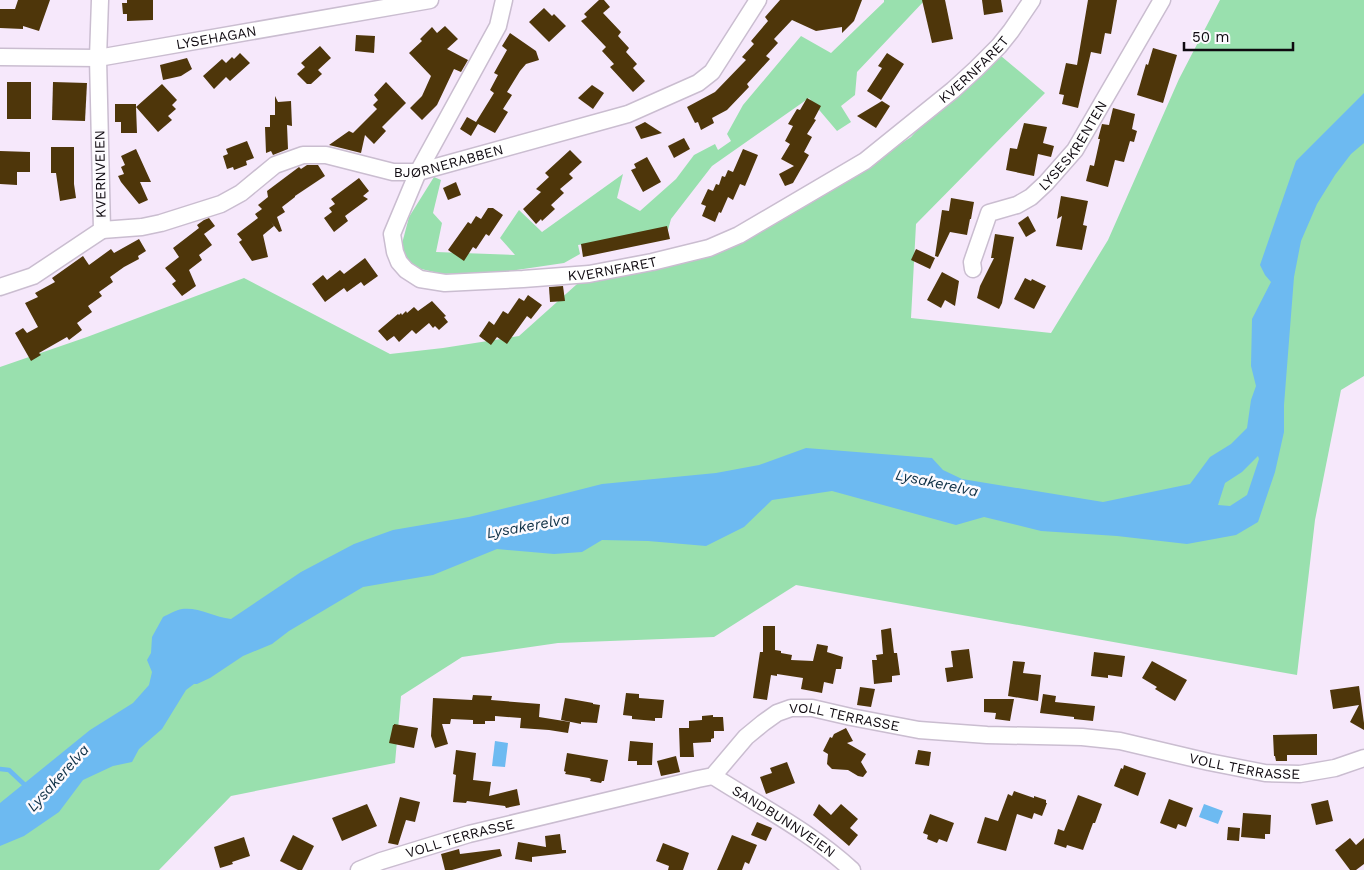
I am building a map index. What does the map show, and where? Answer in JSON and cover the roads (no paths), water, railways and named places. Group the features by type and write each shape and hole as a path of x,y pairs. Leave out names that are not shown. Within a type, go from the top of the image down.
{"street":[{"name":"KVERNVEIEN","path":"0,287 33,276 102,230 98,58 100,0"},
{"name":"LYSEHAGAN","path":"0,57 98,58 430,0"},
{"name":"KVERNFARET","path":"504,0 498,26 418,172 392,237 399,262 406,270 420,279 445,283 589,274 652,262 709,248 739,235 865,161 976,70 1005,38 1032,0"},
{"name":"BJØRNERABBEN","path":"102,230 142,227 161,223 221,204 241,193 275,165 303,155 326,155 394,172 418,172 628,114 698,83 712,72 758,0"},
{"name":"LYSESKRENTEN","path":"973,269 972,262 990,213 1017,205 1031,197 1075,150 1162,0"},
{"name":"VOLL TERRASSE","path":"359,870 469,834 713,776 746,737 777,713 791,708 812,708 919,730 1082,737 1120,741 1265,773 1300,774 1335,768 1364,758"},
{"name":"SANDBUNNVEIEN","path":"713,776 834,853 852,870"}],"water":[{"name":"Lysakerelva","path":"1364,93 1364,143 1351,154 1335,175 1317,204 1301,241 1294,277 1284,405 1284,432 1275,472 1258,522 1236,535 1187,544 1117,536 1041,531 984,517 956,525 832,491 772,500 744,527 706,546 648,541 602,540 582,552 554,554 497,549 433,575 363,587 289,631 272,644 243,656 210,678 194,684 186,690 162,729 139,749 132,762 113,766 83,780 59,812 24,836 0,846 0,803 90,730 133,703 149,685 152,672 147,660 151,653 152,637 163,617 177,610 188,609 231,619 301,572 354,544 393,530 469,517 602,484 716,473 759,465 806,448 932,458 943,470 962,479 1103,502 1190,484 1210,457 1231,444 1247,428 1251,400 1256,386 1251,366 1252,319 1271,282 1260,265 1296,161","holes":["1258,456 1259,459 1247,495 1230,506 1218,505 1225,483 1242,472"]},
{"path":"495,741 508,743 505,767 492,766"},
{"path":"1204,804 1223,811 1218,824 1199,817"}],"waterway":[{"path":"0,769 9,770 27,787"}]}
